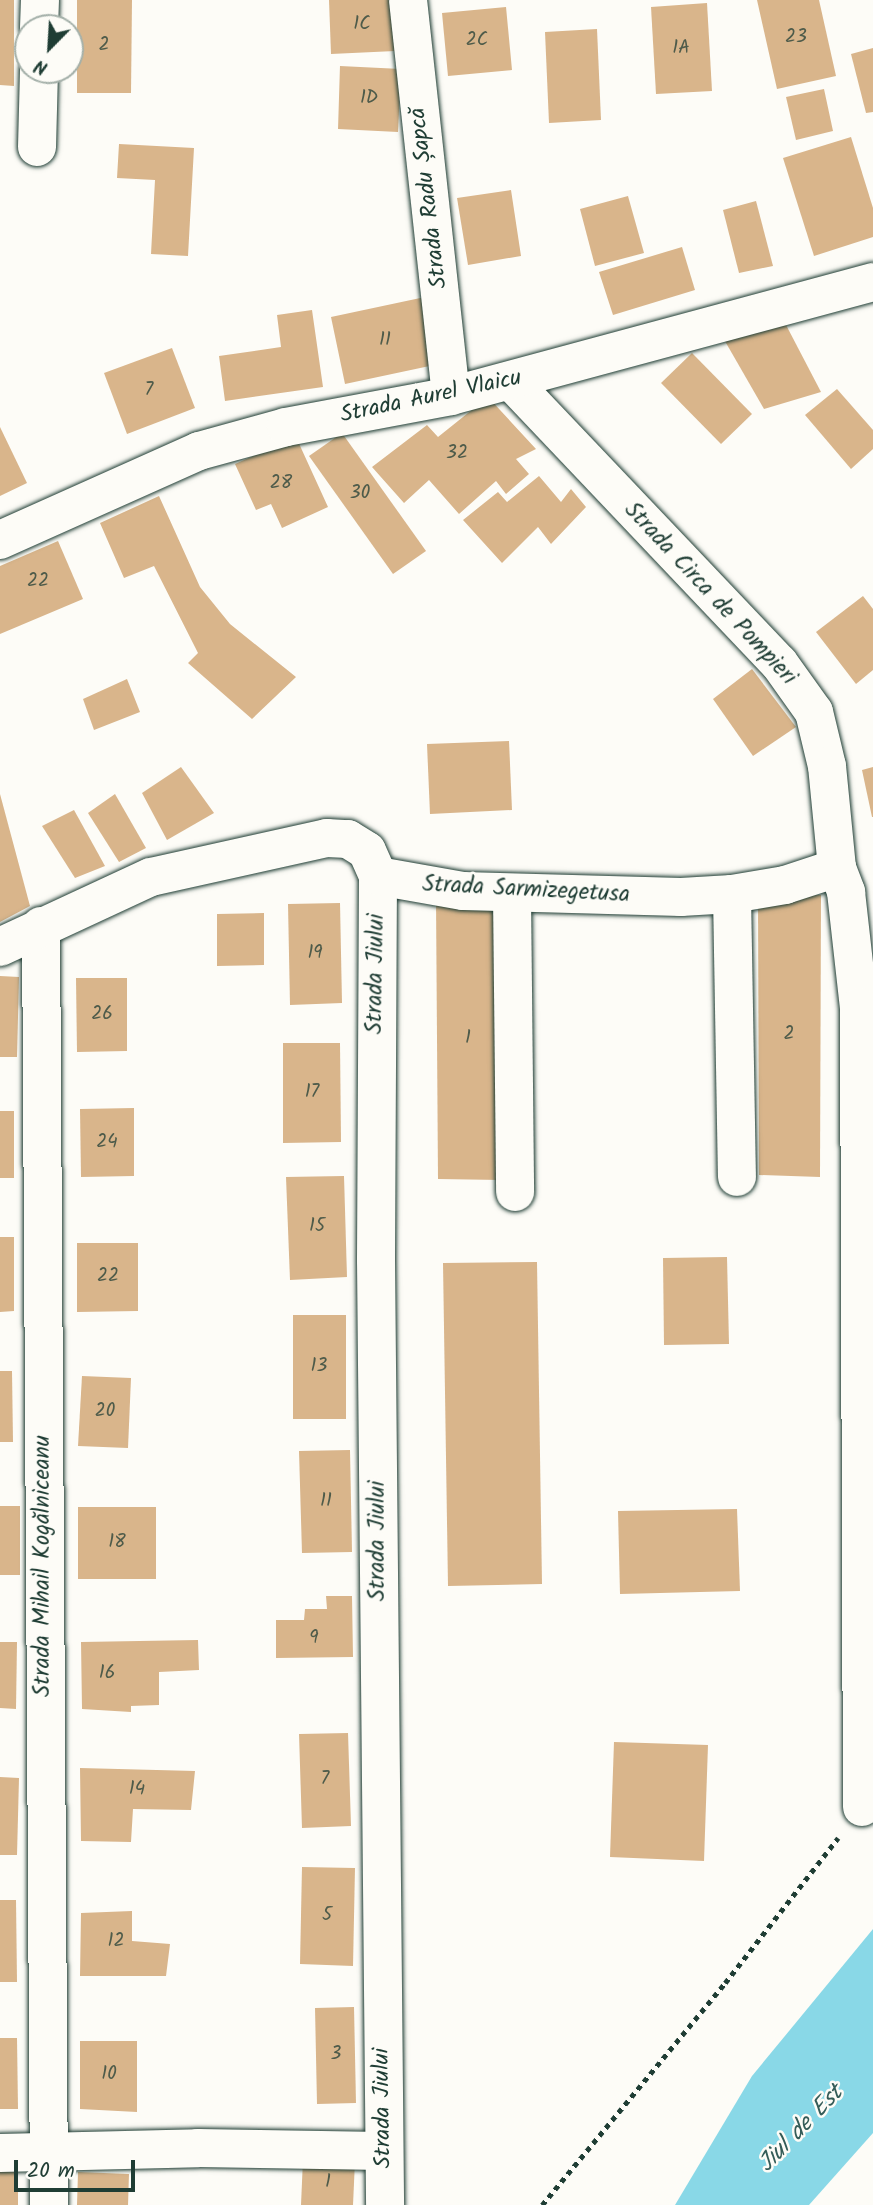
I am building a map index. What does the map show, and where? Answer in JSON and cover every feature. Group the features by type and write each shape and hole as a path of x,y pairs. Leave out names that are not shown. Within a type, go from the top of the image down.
{"street":[{"name":"Strada Radu Șapcă","path":"408,0 451,397"},
{"path":"37,147 39,84"},
{"name":"Strada Aurel Vlaicu","path":"0,540 200,452 286,427 451,397 873,282"},
{"name":"Strada Circa de Pompieri","path":"511,381 779,663 814,712 827,766 837,868 846,892 859,1007 862,1807"},
{"path":"0,947 150,877 327,838 348,839 367,851 378,876"},
{"path":"837,868 873,877"},
{"name":"Strada Sarmizegetusa","path":"378,876 437,888 512,894 681,897 732,894 785,885 837,868"},
{"name":"Strada Jiului","path":"378,876 375,1038 385,2205"},
{"path":"512,894 515,1192"},
{"path":"732,894 737,1177"},
{"name":"Strada Mihail Kogălniceanu","path":"41,926 48,2205"},
{"path":"0,2153 198,2148 383,2151"}],"path":[{"path":"542,2205 725,1983 862,1807"}],"water":[{"name":"Jiul de Est","path":"873,1929 873,2133 809,2205 675,2205 752,2076"}],"building":[{"path":"0,0 14,0 14,86 0,85"},
{"path":"77,0 132,0 131,93 77,93 77,84 84,84 84,14 77,14"},
{"path":"329,0 393,0 395,51 331,54"},
{"path":"757,0 819,0 836,76 777,89"},
{"path":"707,3 712,91 656,94 651,7"},
{"path":"506,7 512,70 448,76 442,13"},
{"path":"597,29 601,120 549,123 545,32"},
{"path":"873,48 873,112 866,113 851,54"},
{"path":"340,66 401,69 398,132 338,129"},
{"path":"824,89 833,131 796,140 786,97"},
{"path":"851,137 873,208 873,237 814,256 783,158"},
{"path":"119,144 194,148 188,256 151,254 155,180 117,178"},
{"path":"511,190 521,256 468,265 457,198"},
{"path":"628,196 644,253 595,266 580,209"},
{"path":"756,201 773,266 739,273 723,210"},
{"path":"682,247 695,290 613,315 599,272"},
{"path":"425,297 439,364 345,384 331,317"},
{"path":"312,310 323,387 225,401 219,356 281,347 277,315"},
{"path":"785,323 821,392 764,409 722,336"},
{"path":"172,348 195,408 127,434 104,373"},
{"path":"692,353 752,414 721,444 661,383"},
{"path":"837,389 873,430 873,449 851,469 805,415"},
{"path":"488,397 536,449 516,459 529,474 506,494 496,481 459,514 429,480 404,503 372,467 427,425 438,437"},
{"path":"0,427 27,483 0,496"},
{"path":"342,433 426,551 393,574 309,456"},
{"path":"296,437 328,507 282,528 271,504 256,510 235,464"},
{"path":"539,476 561,502 571,489 586,507 551,544 538,527 502,563 463,520 498,492 507,502"},
{"path":"159,496 200,587 230,624 296,677 252,719 188,663 198,653 154,566 124,578 100,523"},
{"path":"58,541 83,599 0,634 0,566"},
{"path":"863,596 873,609 873,670 856,684 816,632"},
{"path":"752,669 796,727 753,756 713,699"},
{"path":"127,679 140,712 94,730 83,699"},
{"path":"509,741 512,810 430,814 427,744"},
{"path":"181,767 214,813 167,840 142,793"},
{"path":"873,767 873,817 872,817 862,770"},
{"path":"0,794 30,906 0,922"},
{"path":"115,794 146,848 119,862 88,813"},
{"path":"74,810 105,866 75,878 42,826"},
{"path":"821,895 820,1177 759,1175 758,896"},
{"path":"436,898 500,900 501,1180 438,1179"},
{"path":"340,903 342,1003 290,1005 288,904"},
{"path":"264,913 264,965 217,966 217,914"},
{"path":"0,976 19,977 17,1057 0,1057"},
{"path":"76,978 127,978 127,1051 77,1052"},
{"path":"283,1043 340,1043 341,1142 283,1143"},
{"path":"134,1108 134,1176 81,1177 80,1109"},
{"path":"0,1111 14,1111 14,1178 0,1178"},
{"path":"344,1176 347,1277 290,1280 286,1177"},
{"path":"0,1237 14,1237 14,1311 0,1312"},
{"path":"77,1243 138,1243 138,1311 77,1312"},
{"path":"727,1257 729,1344 664,1345 663,1258"},
{"path":"537,1262 542,1584 448,1586 443,1263"},
{"path":"293,1315 346,1315 346,1419 293,1419"},
{"path":"0,1371 12,1371 13,1442 0,1442"},
{"path":"82,1376 131,1378 128,1448 78,1446"},
{"path":"350,1450 352,1552 302,1553 299,1451"},
{"path":"0,1506 20,1506 20,1575 0,1575"},
{"path":"78,1507 156,1507 156,1579 78,1579"},
{"path":"737,1509 740,1591 620,1594 618,1511"},
{"path":"326,1596 352,1596 353,1657 276,1658 276,1620 304,1620 305,1609 327,1609"},
{"path":"198,1640 199,1670 159,1672 159,1705 131,1706 131,1712 82,1709 81,1642"},
{"path":"0,1642 17,1642 16,1709 0,1708"},
{"path":"348,1733 351,1826 302,1828 299,1734"},
{"path":"614,1742 708,1745 704,1861 610,1857"},
{"path":"80,1768 195,1771 191,1810 133,1809 131,1842 81,1841"},
{"path":"0,1777 19,1778 17,1855 0,1855"},
{"path":"302,1867 355,1868 353,1966 300,1964"},
{"path":"0,1900 16,1900 17,1982 0,1982"},
{"path":"132,1911 132,1941 170,1944 166,1976 80,1976 81,1913"},
{"path":"354,2007 356,2103 317,2104 315,2008"},
{"path":"0,2038 17,2038 18,2109 0,2109"},
{"path":"80,2041 137,2041 137,2112 80,2109"},
{"path":"303,2159 355,2161 353,2205 301,2205"},
{"path":"0,2168 18,2168 18,2205 0,2205"},
{"path":"78,2172 129,2174 128,2205 77,2205"}]}
